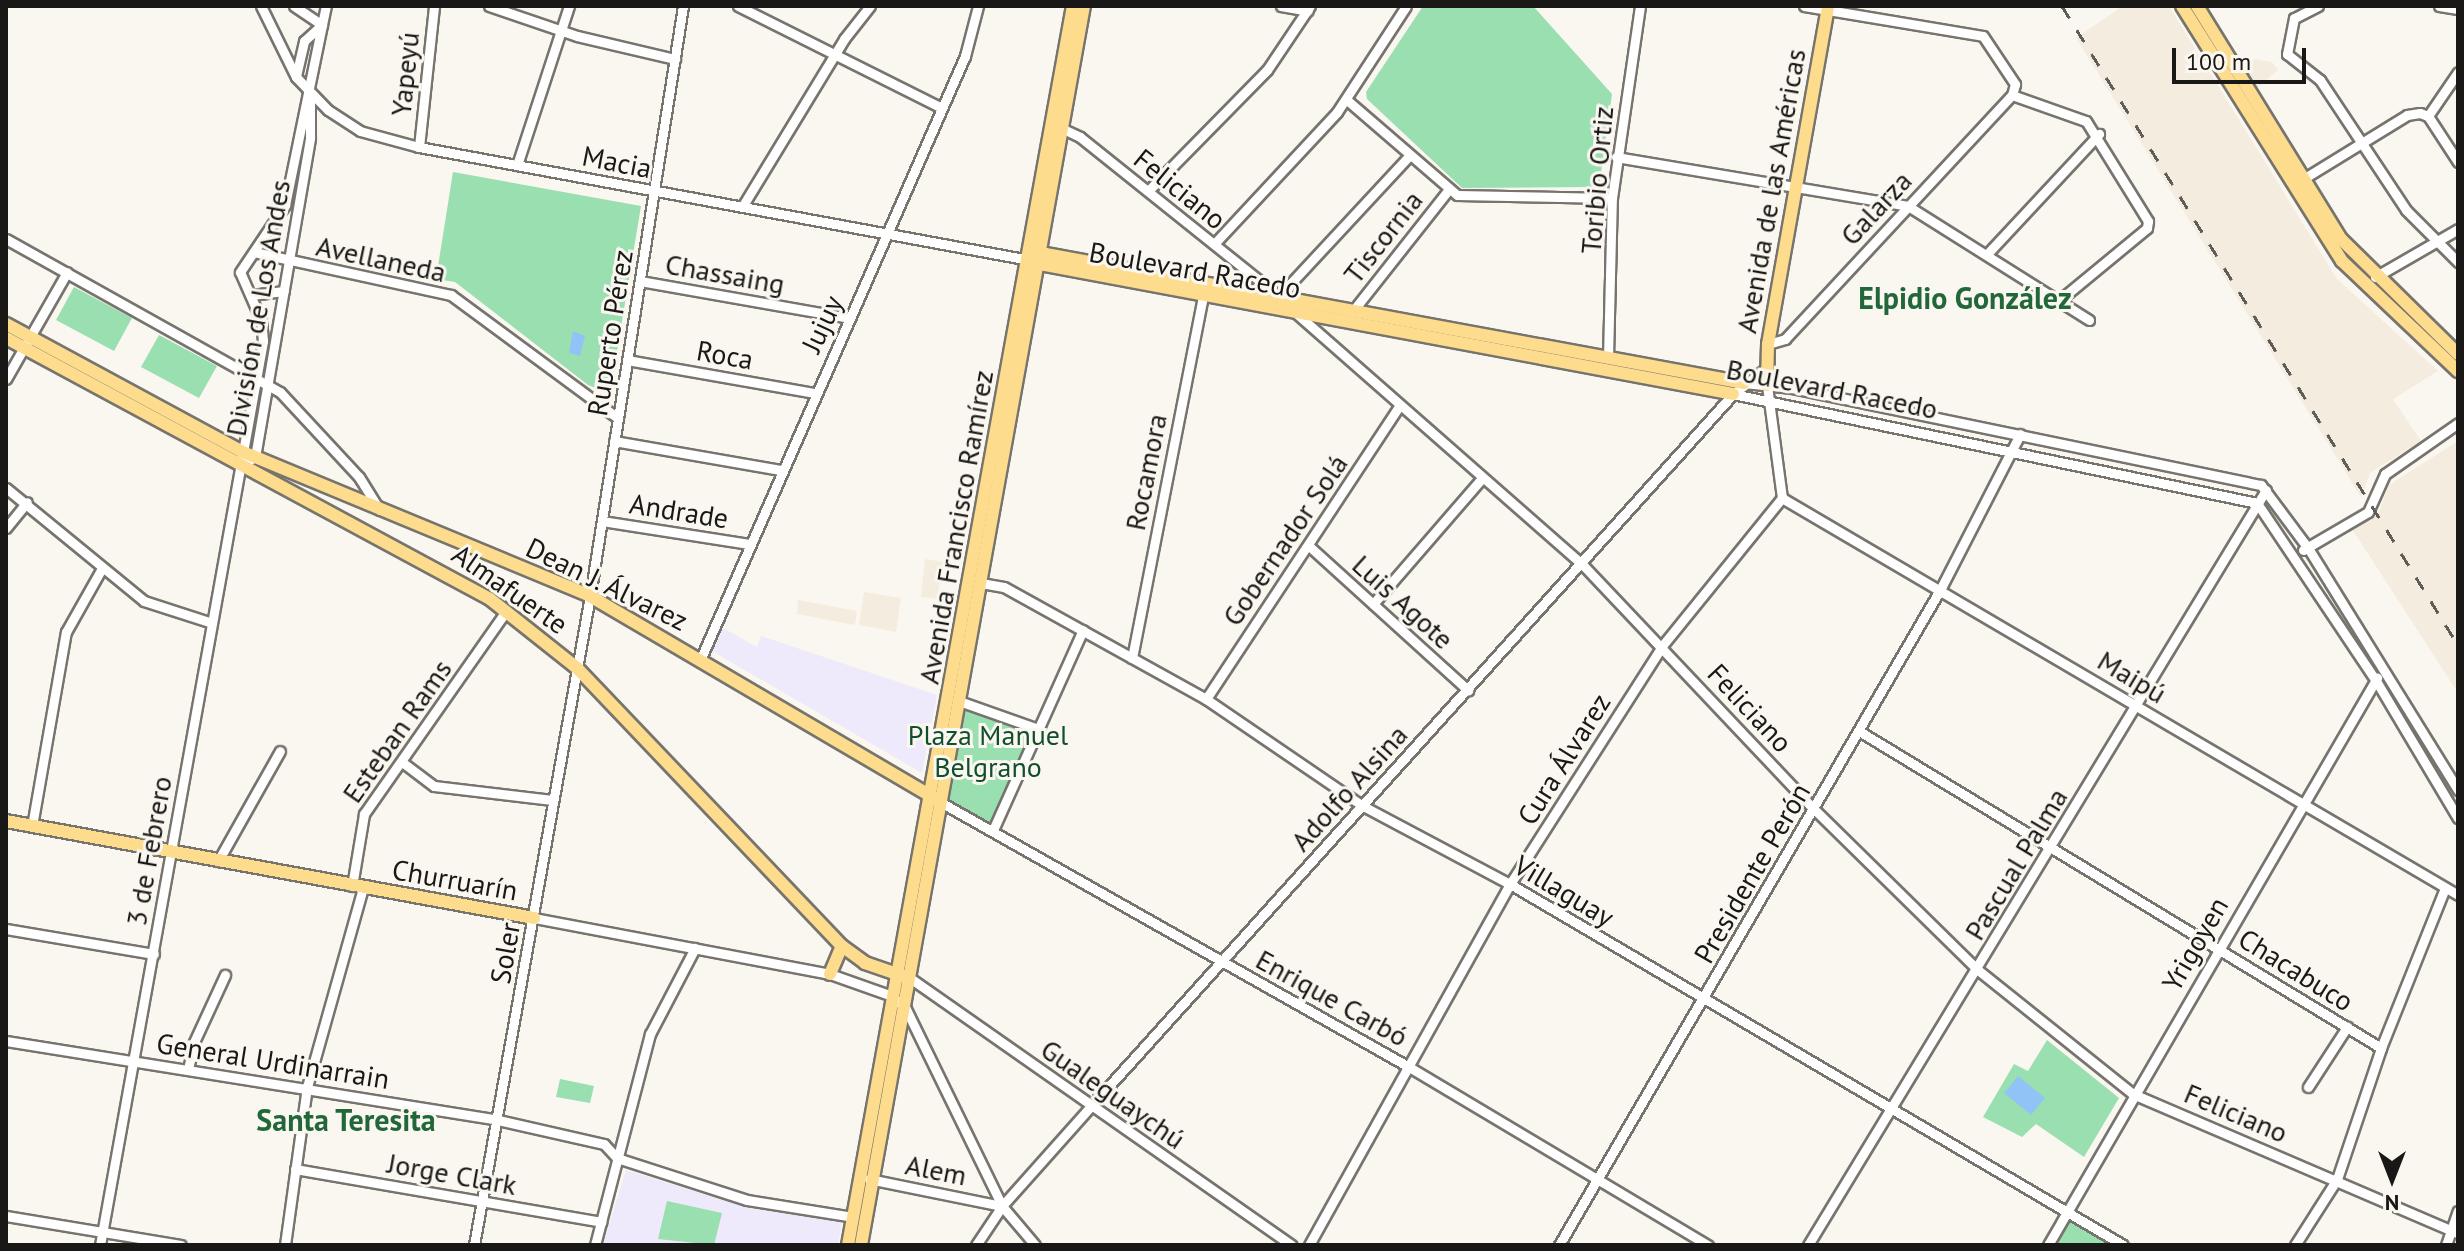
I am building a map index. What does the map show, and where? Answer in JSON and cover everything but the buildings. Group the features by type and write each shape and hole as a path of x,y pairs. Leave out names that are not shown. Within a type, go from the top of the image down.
{"main road":[{"name":"Avenida Francisco Ramírez","path":"936,800 959,701 981,583 1073,6"},
{"name":"Avenida Francisco Ramírez","path":"848,1245 906,1009 904,976 1084,6"},
{"path":"2182,6 2342,261 2458,371"},
{"path":"2197,6 2341,239 2375,277 2458,354"},
{"name":"Avenida de las Américas","path":"1767,385 1764,370 1768,344 1828,8"},
{"name":"Boulevard Racedo","path":"1035,257 1203,295 1733,394"},
{"name":"Boulevard Racedo","path":"1035,257 1744,383"},
{"name":"Almafuerte","path":"6,324 26,342 247,458 453,575 506,611 577,668 842,946 865,963 904,976"},
{"name":"Almafuerte","path":"6,338 26,342"},
{"name":"Dean J. Álvarez","path":"247,458 590,596 701,658 936,800"},
{"name":"Churruarín","path":"6,821 534,918"},
{"path":"830,974 842,946"},
{"name":"Avenida Francisco Ramírez","path":"861,1245 866,1179 892,996 904,976"}],"street":[{"name":"Macia","path":"261,6 296,77 310,93 360,131 419,147 1035,257"},
{"path":"294,6 322,25"},
{"name":"División de Los Andes","path":"247,458 263,332 240,272 285,205 326,6"},
{"name":"Yapeyú","path":"419,147 434,6"},
{"path":"489,6 560,31 675,59"},
{"path":"517,165 569,6"},
{"name":"Ruperto Pérez","path":"577,668 656,191 683,6"},
{"path":"738,6 836,52 942,108"},
{"path":"742,207 836,52 870,6"},
{"name":"Jujuy","path":"701,658 965,56 978,6"},
{"path":"1281,6 1309,8"},
{"path":"1214,244 1347,100 1406,6"},
{"name":"Toribio Ortiz","path":"1608,358 1612,198 1640,6"},
{"path":"1804,6 1983,36 2015,84 2012,95 2079,115 2099,134 2149,225 2061,299"},
{"path":"2318,6 2294,18 2287,54 2320,80 2406,210 2458,262"},
{"path":"2439,6 2458,9"},
{"path":"1148,191 1267,70 1309,8"},
{"name":"División de Los Andes","path":"296,77 304,41 322,25"},
{"path":"2424,115 2458,72"},
{"name":"División de Los Andes","path":"247,458 268,384 310,138 310,93"},
{"name":"Galarza","path":"1768,344 1785,339 2012,95"},
{"path":"1347,100 1449,189 1463,196 1612,198"},
{"path":"2303,179 2407,115 2424,115"},
{"path":"2424,115 2458,162"},
{"name":"Feliciano","path":"1061,128 1148,191 1282,299 1582,564 1814,809 1978,970 2133,1094 2456,1231"},
{"path":"1988,253 2099,134"},
{"path":"2440,135 2458,143"},
{"path":"1282,299 1291,283 1410,155"},
{"path":"1616,157 1908,206 1988,253 2089,320"},
{"name":"Tiscornia","path":"1352,312 1449,189"},
{"path":"2375,277 2437,244 2458,229"},
{"path":"6,239 257,376 354,470 380,510"},
{"name":"Avellaneda","path":"254,252 288,262 451,295 618,418"},
{"path":"6,379 67,272"},
{"name":"Chassaing","path":"640,281 849,318"},
{"path":"251,295 284,291"},
{"name":"Rocamora","path":"1132,658 1203,295"},
{"name":"Roca","path":"627,360 815,393"},
{"name":"Adolfo Alsina","path":"976,1245 1002,1206 1091,1106 1733,394 1764,370"},
{"name":"Boulevard Racedo","path":"1744,383 2020,434 2249,481 2266,490"},
{"path":"1767,385 1782,498"},
{"name":"Boulevard Racedo","path":"1733,394 2016,449 2257,503"},
{"name":"Gobernador Solá","path":"1206,699 1400,405"},
{"path":"2295,555 2368,512 2385,474 2458,423"},
{"name":"Presidente Perón","path":"1559,1245 1704,1001 1941,588 2016,449 2020,434"},
{"path":"614,441 781,470"},
{"name":"3 de Febrero","path":"100,1245 154,954 209,622 247,458"},
{"path":"1373,604 1482,478"},
{"path":"6,488 27,502 101,570 144,601 209,622"},
{"path":"2266,490 2308,548 2458,790"},
{"name":"Pascual Palma","path":"1808,1245 1894,1109 2266,490"},
{"name":"Maipú","path":"1782,498 1941,588 2135,706 2304,801 2458,895"},
{"name":"Cura Álvarez","path":"1309,1245 1510,884 1662,646 1782,498"},
{"path":"6,528 27,502"},
{"path":"2257,503 2295,555 2375,679 2458,818"},
{"name":"Andrade","path":"602,521 749,544"},
{"name":"Luis Agote","path":"1309,546 1468,690"},
{"path":"32,826 66,632 101,570"},
{"name":"Villaguay","path":"981,583 1004,587 1206,699 1363,806 1510,884 2123,1245"},
{"name":"Esteban Rams","path":"285,1245 307,1087 357,887 360,824 506,611"},
{"path":"993,830 1083,630"},
{"name":"Soler","path":"474,1245 577,668"},
{"path":"2375,679 2387,673"},
{"name":"Yrigoyen","path":"2048,1245 2375,679"},
{"path":"959,701 1038,729"},
{"name":"Chacabuco","path":"1859,731 2053,845 2381,1048"},
{"path":"218,861 280,751"},
{"path":"402,762 434,786 552,800"},
{"name":"Enrique Carbó","path":"936,800 993,830 1221,964 1409,1067 1708,1245"},
{"path":"2295,1245 2337,1179 2381,1048 2445,888"},
{"name":"Churruarín","path":"534,918 830,974 892,996"},
{"path":"6,929 154,954"},
{"path":"595,1245 650,1034 695,948"},
{"path":"188,1069 194,1042 225,975"},
{"name":"Gualeguaychú","path":"904,976 1292,1245"},
{"path":"892,996 906,1009 1002,1206 1035,1245"},
{"path":"2308,1087 2347,1027"},
{"name":"General Urdinarrain","path":"6,1041 498,1120 604,1144 617,1158 747,1200 853,1217"},
{"name":"Jorge Clark","path":"295,1169 601,1222"},
{"name":"Alem","path":"866,1179 1002,1206"},
{"path":"2446,1245 2456,1231 2458,1211"},
{"path":"6,1216 181,1245"}],"shaded area":[{"path":"2123,6 2169,6 2337,279 2438,371 2393,399 2421,441 2370,473 2361,497 2076,38"},
{"path":"2255,59 2272,62 2278,70 2257,88 2245,67"},
{"path":"2458,441 2458,693 2352,529 2379,512 2389,485"},
{"path":"925,559 943,562 937,599 921,597"},
{"path":"864,592 901,598 896,632 859,625"},
{"path":"798,600 857,611 855,625 797,614"},
{"path":"723,628 757,647 761,636 937,695 922,773 712,651"},
{"path":"626,1170 748,1208 842,1221 838,1245 603,1245"}],"green space":[{"path":"1423,6 1533,6 1612,94 1599,187 1462,188 1367,99 1366,92"},
{"path":"453,172 641,206 610,394 588,385 455,282 436,279"},
{"path":"74,287 132,318 114,351 56,320"},
{"path":"159,335 217,366 199,398 141,367"},
{"name":"Plaza Manuel Belgrano","path":"959,701 1038,729 993,830 942,803"},
{"path":"2047,1040 2119,1098 2084,1157 2036,1124 2022,1137 1983,1117 2014,1064 2028,1071"},
{"path":"560,1079 594,1086 590,1103 556,1097"},
{"path":"667,1201 722,1213 714,1245 658,1239"},
{"path":"2071,1215 2117,1245 2053,1245"}],"water":[{"path":"573,331 585,336 580,356 569,353"},
{"path":"2018,1076 2045,1098 2031,1115 2004,1093"}],"railway":[{"path":"2062,6 2458,645"}],"district":[{"name":"Elpidio González","path":"1965,298"},
{"name":"Santa Teresita","path":"346,1120"}]}
